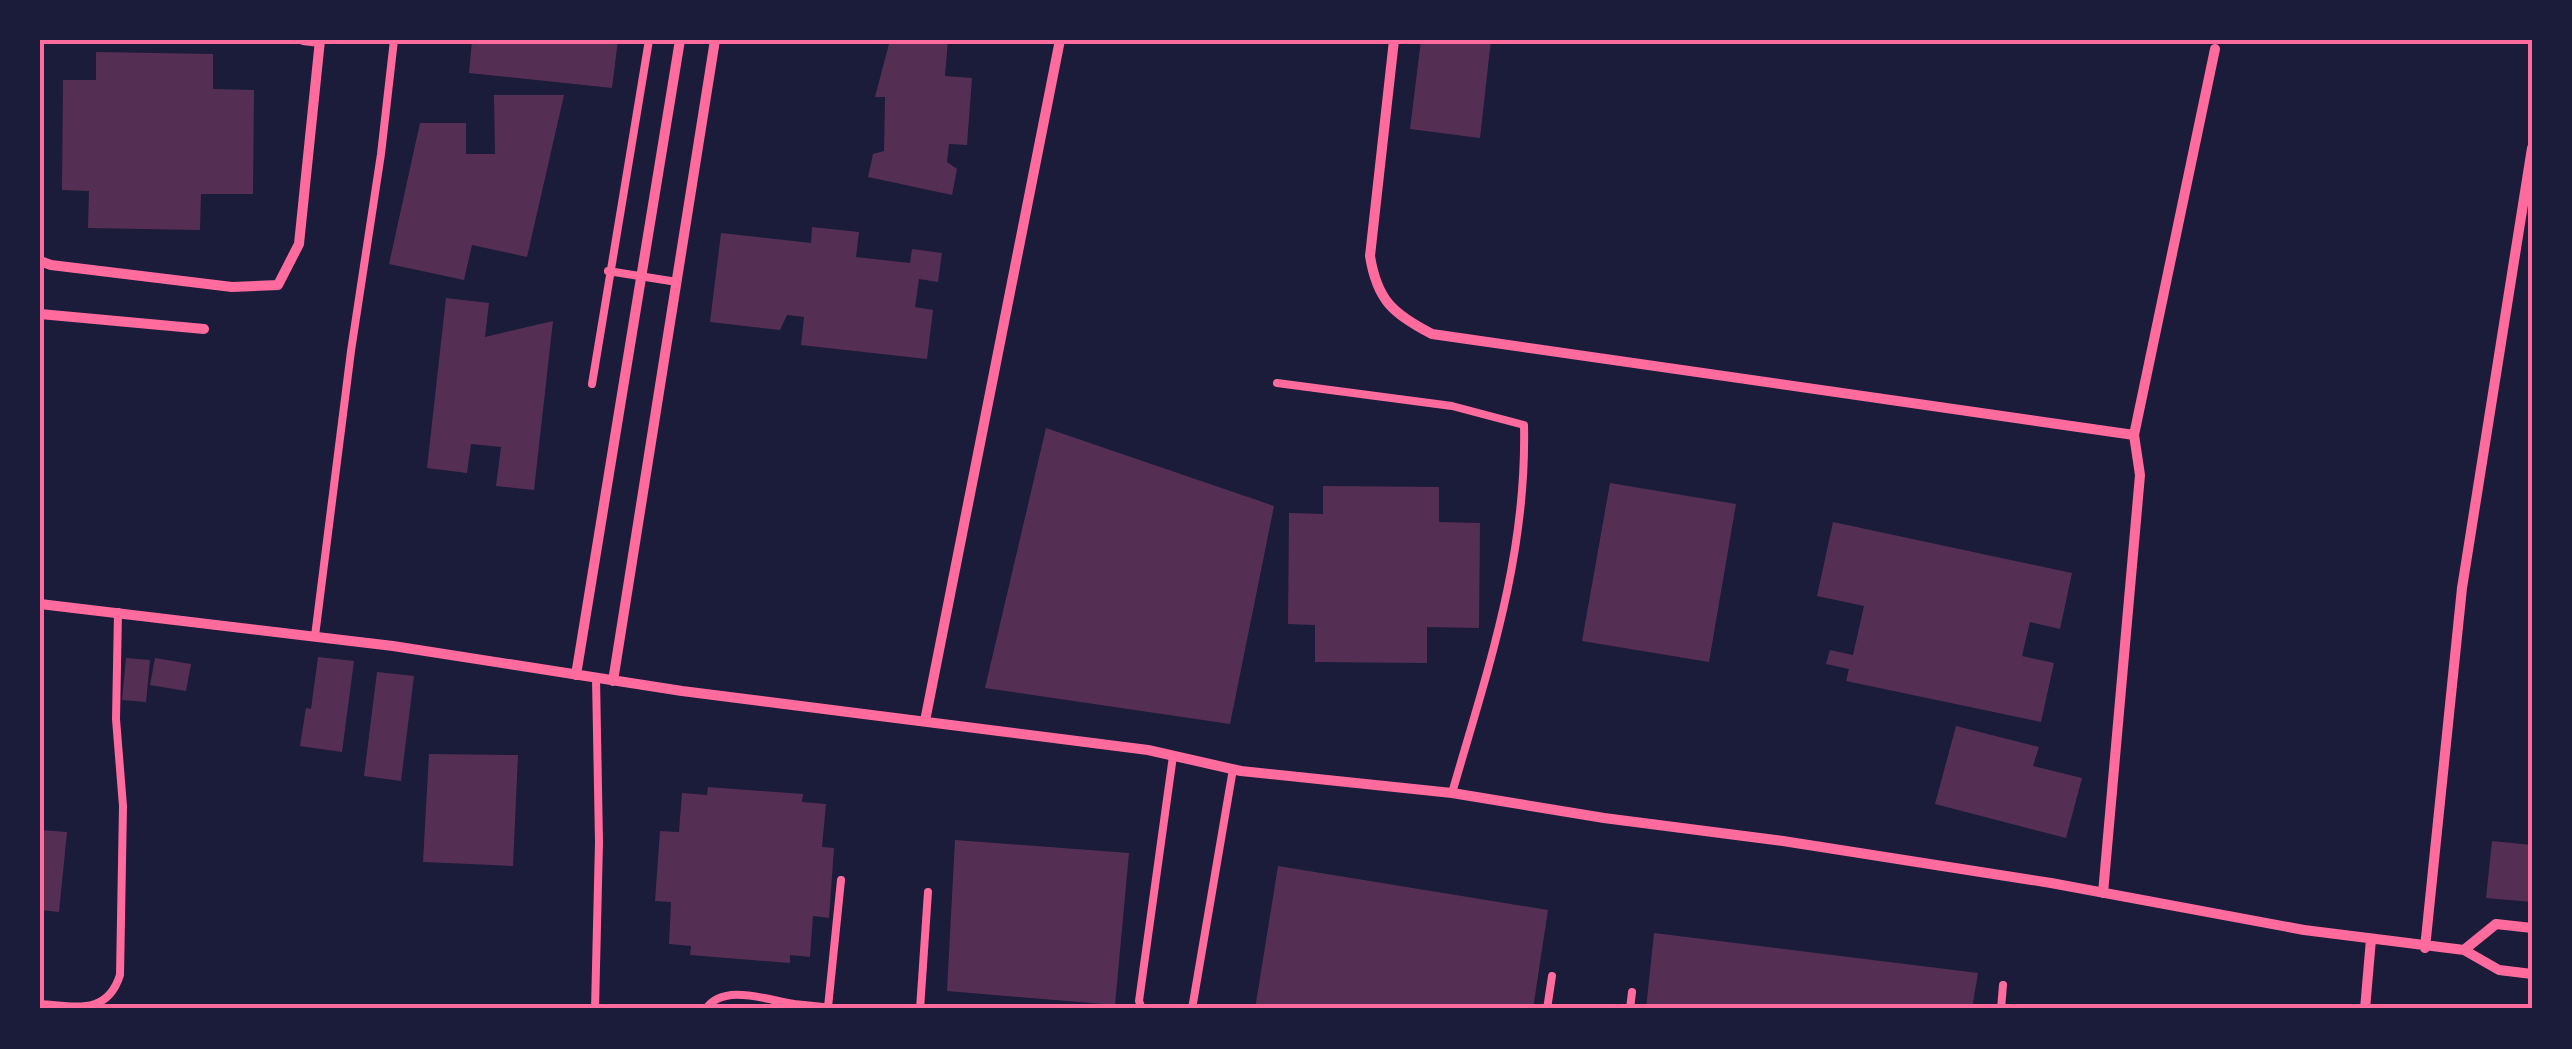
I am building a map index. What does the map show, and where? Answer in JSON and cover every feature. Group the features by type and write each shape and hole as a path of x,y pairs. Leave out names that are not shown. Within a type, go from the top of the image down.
{"street":[{"path":"40,260 51,265 232,287 278,285 299,244 320,41 303,40"},
{"path":"576,675 680,40"},
{"path":"613,681 715,40"},
{"path":"924,720 1060,40"},
{"path":"1394,40 1370,256 1374,286 1400,318 1432,334 2134,434"},
{"path":"2103,893 2140,475 2134,434 2216,49"},
{"path":"2424,948 2462,588 2527,208 2532,148"},
{"path":"40,314 204,329"},
{"path":"40,604 315,636 613,681 1173,756 1233,769 1452,793 1783,841 2304,930 2464,950 2500,970 2532,974"},
{"path":"2464,950 2496,924 2532,928"},
{"path":"2365,1009 2372,939"}],"lane":[{"path":"315,636 394,40"},
{"path":"592,384 648,40"},
{"path":"610,272 677,282"},
{"path":"1277,383 1452,406 1524,424 1525,479 1508,602 1452,793"},
{"path":"40,1004 89,1006 104,1001 115,990 120,975 124,806 116,719 118,612"},
{"path":"595,1009 599,842 596,678"},
{"path":"1142,1009 1139,1001 1173,756"},
{"path":"1192,1009 1233,769"},
{"path":"828,1007 841,880"},
{"path":"920,1009 928,892"},
{"path":"1547,1009 1552,976"},
{"path":"2001,1009 2003,985"},
{"path":"1630,1009 1632,992"},
{"path":"706,1009 712,1000 725,994 794,1006 842,1009"}],"building":[{"path":"472,40 618,40 612,88 469,73"},
{"path":"890,40 948,40 945,76 972,78 967,145 949,144 947,162 957,169 952,195 868,177 873,154 884,151 885,97 875,97"},
{"path":"1421,40 1491,40 1480,138 1410,129"},
{"path":"96,52 213,54 213,89 254,90 253,194 201,194 200,230 88,228 89,191 62,190 63,80 96,80"},
{"path":"494,95 564,95 527,257 472,245 464,280 389,264 420,123 466,123 466,154 495,154"},
{"path":"812,227 859,232 856,257 910,263 912,249 942,253 938,282 919,279 915,307 933,310 927,359 801,345 804,317 787,315 780,330 710,322 721,233 811,243"},
{"path":"446,298 489,303 485,337 553,321 534,490 496,486 501,447 471,444 467,473 427,468"},
{"path":"1046,428 1274,506 1230,724 985,688"},
{"path":"1610,483 1736,504 1709,662 1582,641"},
{"path":"1323,486 1439,487 1439,522 1480,523 1479,628 1427,627 1427,663 1315,662 1315,625 1288,624 1289,513 1323,514"},
{"path":"1833,522 2072,573 2060,629 2030,622 2022,656 2054,663 2041,722 1846,681 1849,669 1826,664 1830,650 1853,655 1864,606 1817,596"},
{"path":"318,657 354,661 342,752 300,746 306,708 311,709"},
{"path":"126,658 150,660 146,702 122,700"},
{"path":"155,658 191,664 186,691 150,685"},
{"path":"377,672 414,676 401,781 364,776"},
{"path":"1956,726 2039,747 2033,766 2082,778 2066,838 1935,804"},
{"path":"429,754 518,755 513,866 423,862"},
{"path":"708,787 803,794 802,802 826,804 822,847 834,848 829,918 813,916 810,957 790,955 790,963 690,955 691,946 669,944 671,902 655,901 660,831 679,832 682,793 707,795"},
{"path":"40,830 67,832 59,912 40,910"},
{"path":"955,840 1129,853 1115,1005 947,991"},
{"path":"2492,841 2532,845 2532,902 2486,898"},
{"path":"1278,866 1548,910 1533,1009 1255,1009"},
{"path":"1654,933 1978,973 1972,1009 1646,1009"}]}
